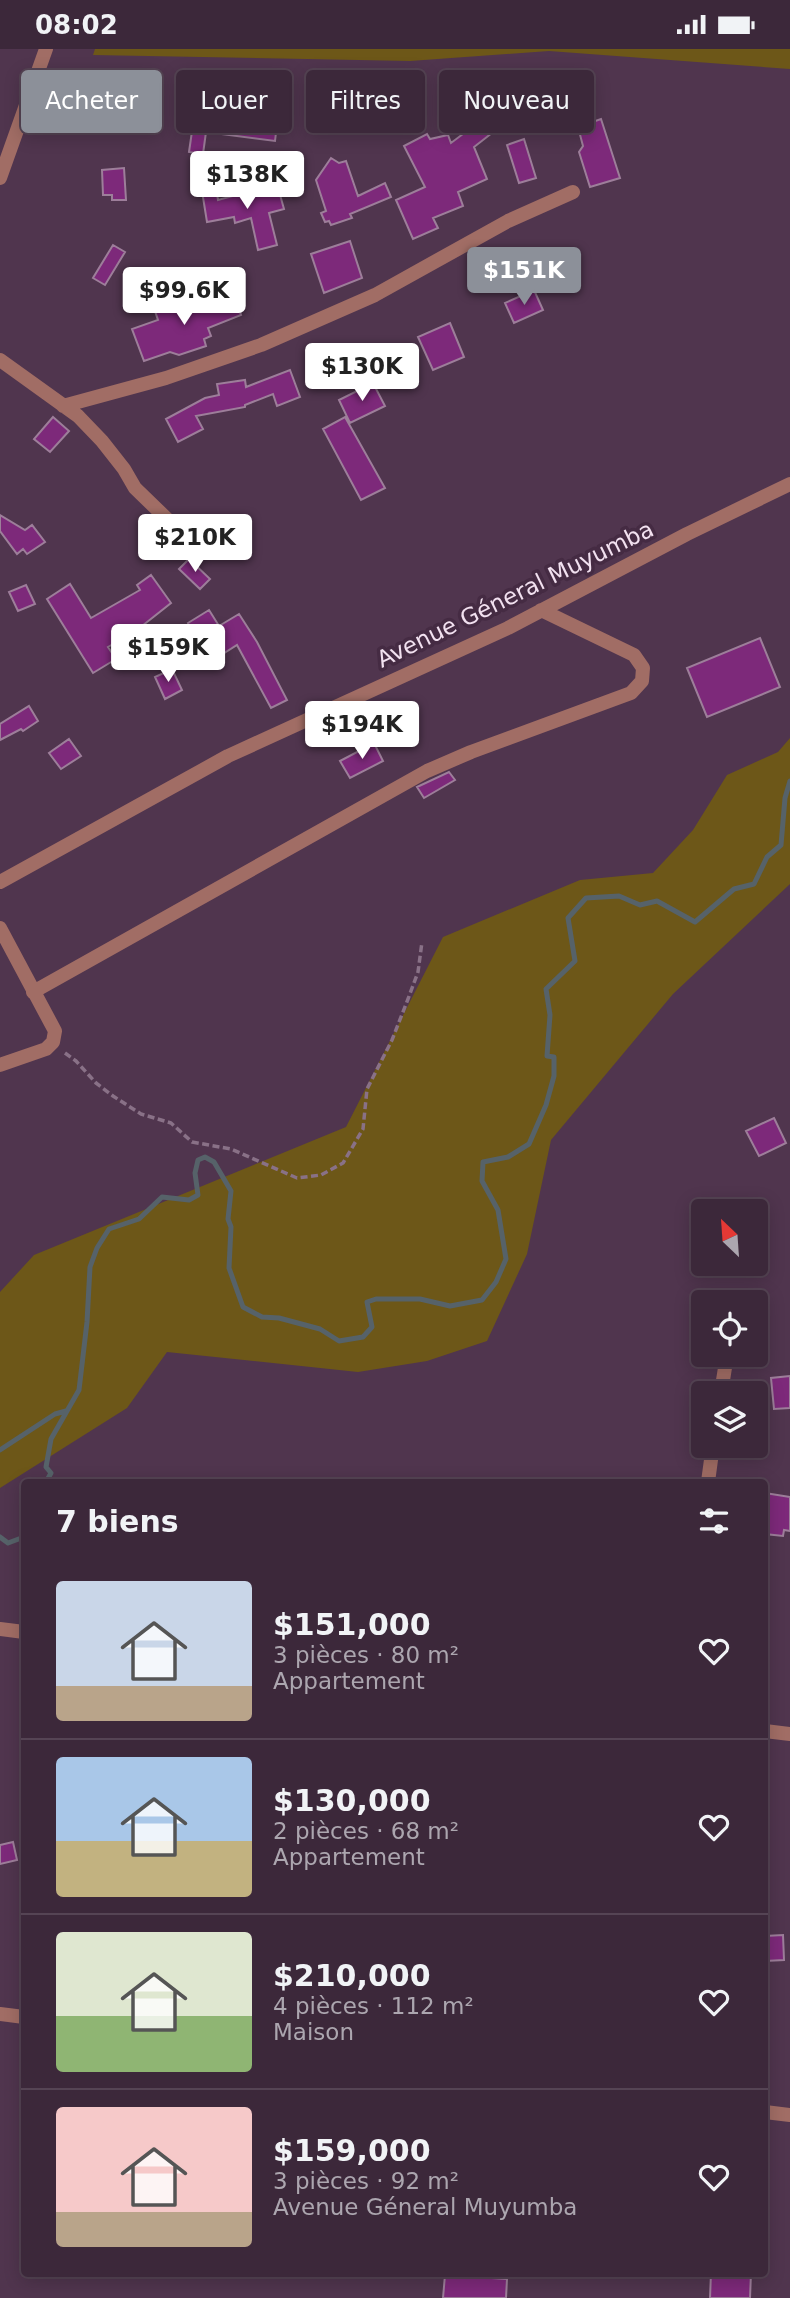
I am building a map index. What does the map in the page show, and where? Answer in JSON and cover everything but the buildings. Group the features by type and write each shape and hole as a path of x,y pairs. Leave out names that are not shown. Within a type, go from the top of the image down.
{"street":[{"path":"0,178 46,49"},
{"path":"63,406 166,378 261,345 375,295 508,221 573,192"},
{"path":"0,360 63,406 102,441 135,488 199,550"},
{"name":"Avenue Géneral Muyumba","path":"0,882 228,757 508,628 687,534 790,484"},
{"path":"33,992 427,771 631,693 642,681 643,668 634,655 541,610"},
{"path":"0,928 55,1031 53,1042 46,1049 0,1065"},
{"path":"708,1479 711,1458"},
{"path":"0,1629 21,1632"},
{"path":"768,1731 790,1734"},
{"path":"0,2014 21,2017"},
{"path":"768,2112 790,2115"}],"path":[{"path":"53,1042 113,1096 141,1114 172,1123 192,1142 232,1149 297,1178 321,1175 343,1163 363,1129 367,1089 405,1008 418,971 422,942"}],"shaded area":[{"path":"95,49 790,49 790,69 549,51 410,61 93,55"},
{"path":"790,738 790,884 673,994 551,1140 527,1254 487,1341 427,1361 358,1372 167,1352 127,1408 0,1488 0,1292 34,1255 346,1127 443,937 580,880 653,873 693,830 727,775 778,752"}],"waterway":[{"path":"48,1479 51,1473 46,1467 51,1439 79,1390 90,1267 97,1248 109,1229 139,1219 162,1197 189,1200 198,1195 195,1173 198,1160 205,1157 214,1162 231,1191 228,1219 231,1227 229,1268 243,1307 262,1317 279,1318 320,1329 339,1341 363,1337 372,1327 367,1302 376,1299 420,1299 450,1306 482,1300 496,1282 506,1259 498,1210 482,1181 483,1162 508,1157 529,1144 546,1105 554,1076 554,1057 547,1056 550,1015 546,989 575,961 568,918 586,898 619,896 640,905 657,901 695,922 734,889 754,884 767,857 781,845 785,798 790,781"},
{"path":"0,1450 55,1414 66,1411"},
{"path":"0,1537 8,1543 21,1538"}]}
